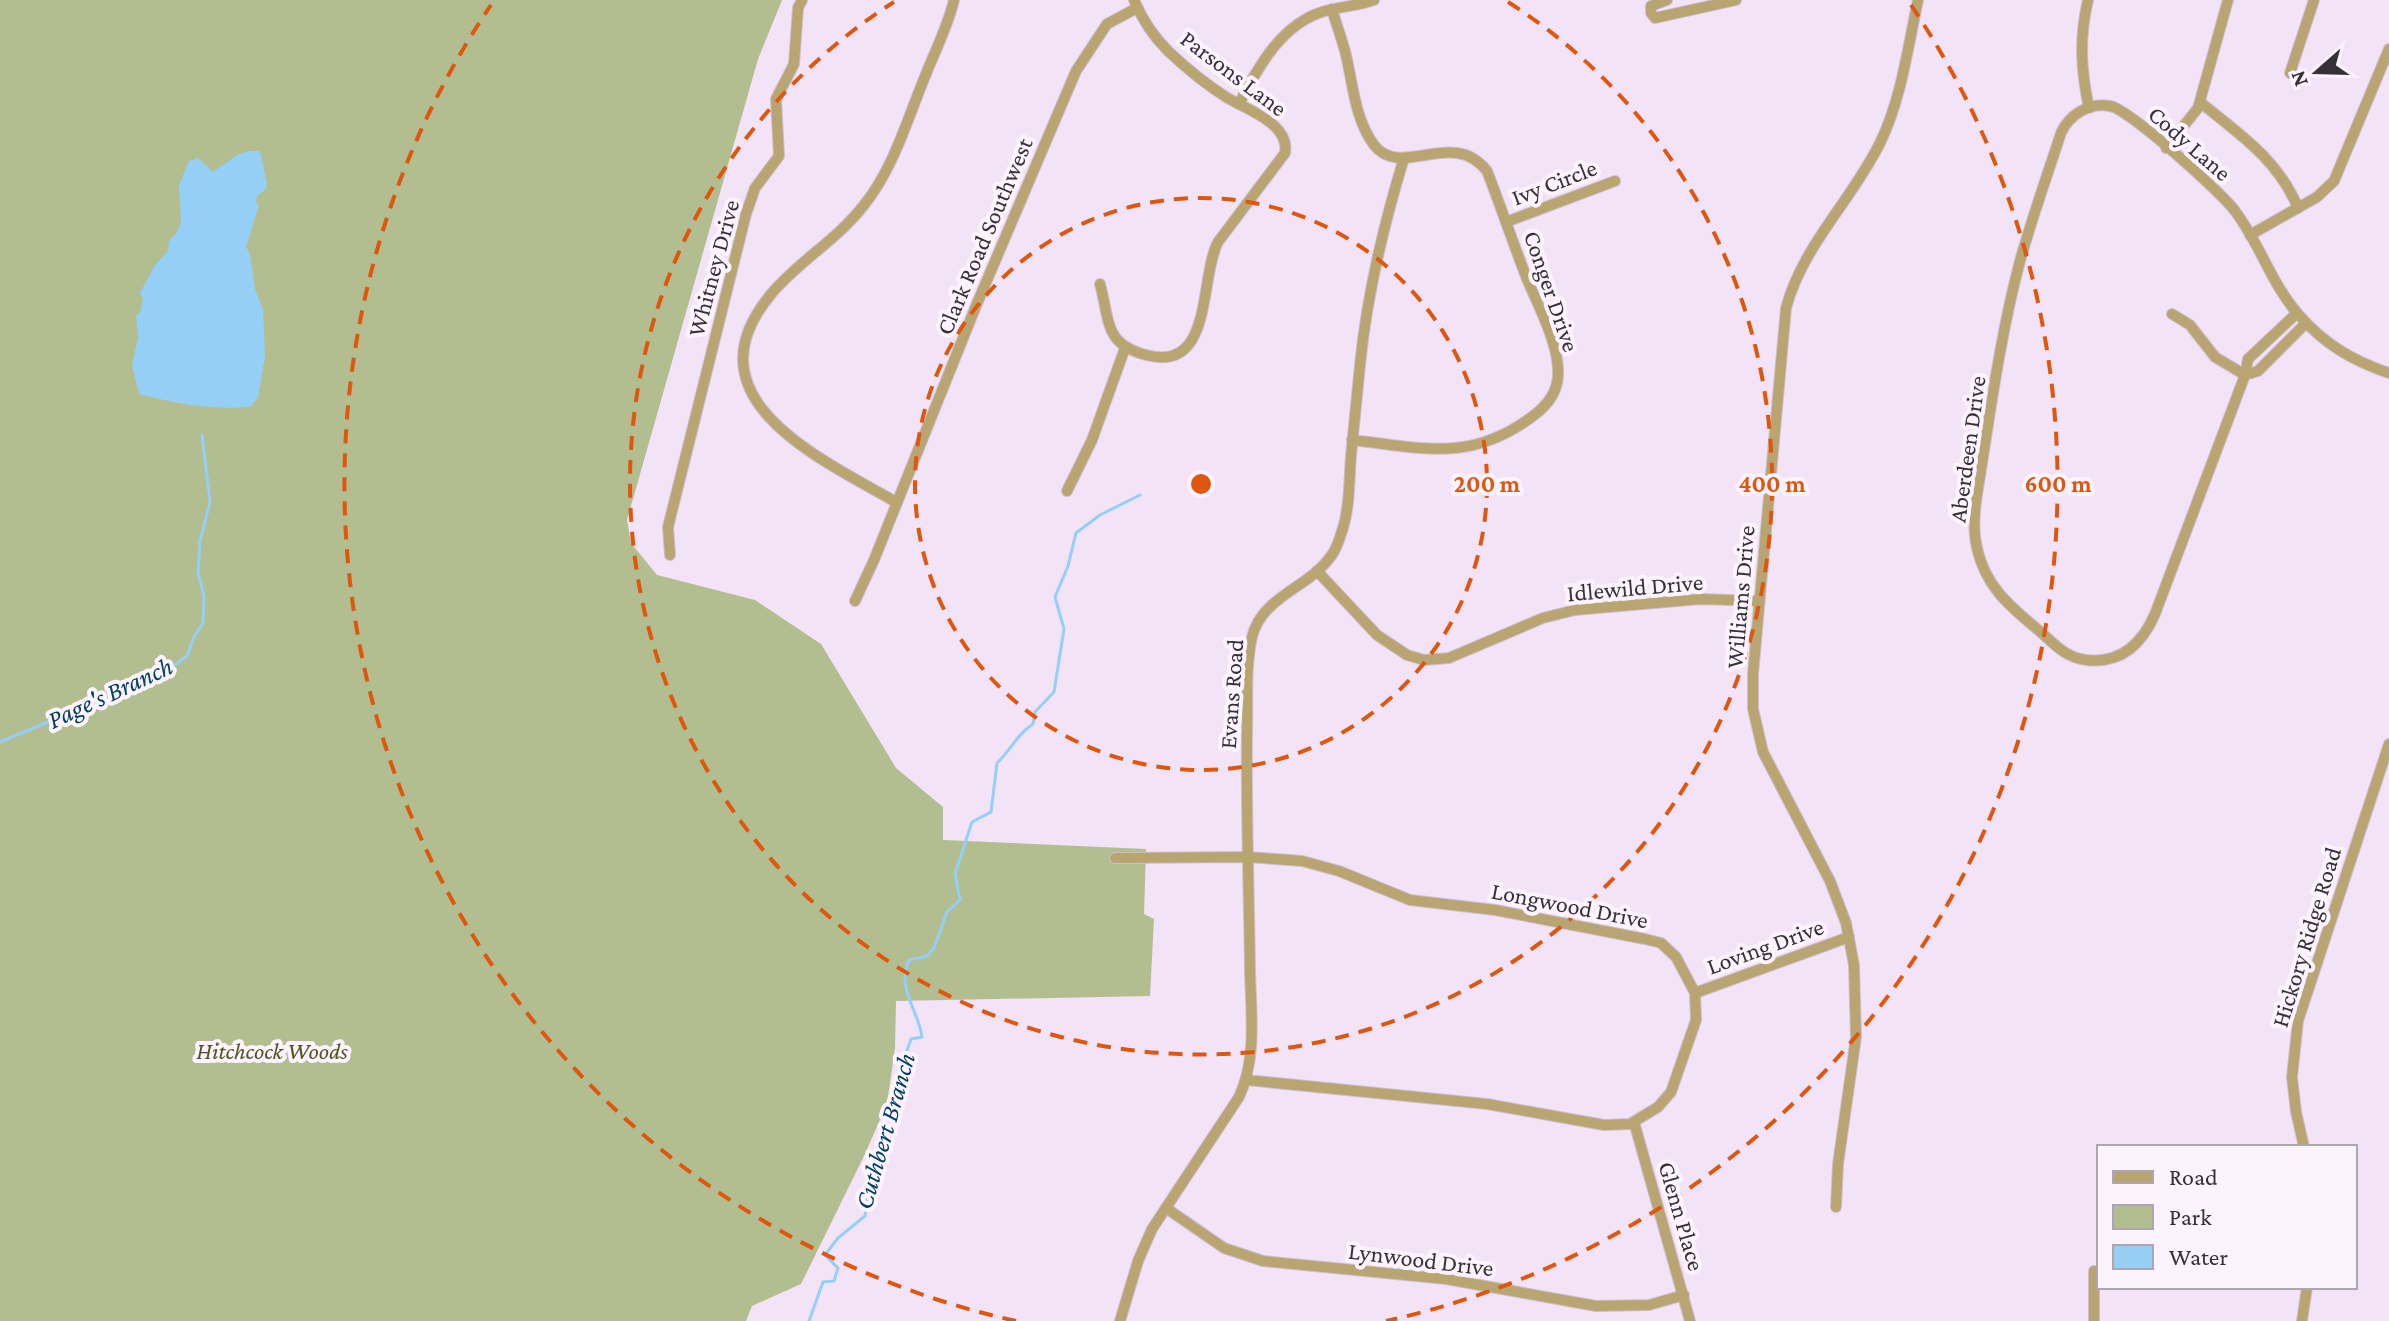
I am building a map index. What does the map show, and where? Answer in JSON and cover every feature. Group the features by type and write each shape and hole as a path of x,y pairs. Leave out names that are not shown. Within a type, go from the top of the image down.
{"street":[{"name":"Whitney Drive","path":"670,555 668,527 746,214 755,188 779,156 776,99 794,64 798,8 802,0"},
{"path":"896,502 815,456 764,414 748,389 744,351 752,325 773,292 850,221 874,192 948,23 954,0"},
{"path":"1319,0 1327,10 1345,50 1354,96 1369,135 1385,154 1404,158"},
{"path":"1239,104 1270,51 1300,24 1327,10 1374,0"},
{"path":"1667,0 1651,6 1655,18 1736,0"},
{"name":"Williams Drive","path":"1836,1207 1838,1164 1856,1037 1854,965 1849,937 1830,881 1803,824 1768,765 1758,738 1753,692 1759,601 1781,345 1789,300 1806,260 1883,135 1892,111 1918,0"},
{"path":"2088,0 2081,58 2089,108"},
{"path":"2166,148 2193,116 2200,102 2228,0"},
{"path":"2290,73 2314,0"},
{"name":"Clark Road Southwest","path":"855,601 1076,71 1107,24 1136,4"},
{"name":"Parsons Lane","path":"1125,348 1164,357 1178,353 1191,342 1198,329 1214,249 1285,153 1285,140 1273,125 1225,97 1170,52 1150,30 1136,4"},
{"path":"2250,235 2324,192 2334,181 2389,49"},
{"path":"2200,102 2272,163 2286,182 2298,208"},
{"name":"Cody Lane","path":"2089,108 2104,105 2117,108 2144,127 2230,204 2275,283 2306,323"},
{"name":"Aberdeen Drive","path":"2089,108 2076,113 2064,127 2021,261 1996,377 1974,526 1977,549 1992,586 2007,604 2062,652 2085,660 2106,660 2129,651 2144,638 2245,375 2248,359 2297,313"},
{"name":"Conger Drive","path":"1352,440 1449,450 1473,447 1512,430 1547,405 1558,380 1558,362 1487,171 1471,156 1448,151 1404,158"},
{"name":"Evans Road","path":"1120,1321 1141,1253 1166,1208 1239,1097 1246,1080 1251,1054 1246,809 1248,692 1253,636 1276,601 1317,571 1331,556 1346,517 1372,279 1378,245 1404,158"},
{"name":"Ivy Circle","path":"1506,222 1615,181"},
{"path":"1067,491 1092,440 1125,348 1112,333 1100,284"},
{"path":"2172,314 2190,325 2215,357 2245,375 2258,371 2306,323 2347,356 2389,373"},
{"name":"Idlewild Drive","path":"1317,571 1377,635 1407,655 1424,660 1449,658 1543,618 1575,610 1701,599 1759,601"},
{"name":"Hickory Ridge Road","path":"2304,1145 2292,1077 2298,1021 2389,744"},
{"name":"Longwood Drive","path":"1115,858 1248,857 1317,864 1410,900 1495,910 1661,943 1676,957 1695,993"},
{"name":"Loving Drive","path":"1695,993 1849,937"},
{"path":"1246,1080 1487,1104 1615,1126 1634,1122 1658,1107 1671,1092 1696,1020 1695,993"},
{"name":"Glenn Place","path":"1634,1122 1690,1321"},
{"name":"Lynwood Drive","path":"1166,1208 1224,1248 1263,1261 1446,1279 1596,1306 1649,1305 1684,1295"},
{"path":"2094,1271 2094,1321"},
{"path":"2302,1321 2307,1289"}],"green space":[{"name":"Hitchcock Woods","path":"0,0 782,0 758,59 627,520 631,543 657,575 755,600 821,644 896,768 943,807 943,840 1146,849 1144,914 1154,919 1150,996 896,1001 895,1048 887,1104 864,1156 801,1284 752,1306 746,1321 0,1321"}],"water":[{"path":"260,151 267,184 266,189 257,196 259,205 246,247 250,254 255,289 263,309 265,356 258,398 250,407 220,408 139,394 132,365 138,338 136,315 140,313 143,299 140,293 155,265 168,251 169,241 181,222 179,185 189,161 198,158 213,172 237,155"}],"waterway":[{"name":"Page's Branch","path":"0,742 117,693 172,667 187,656 203,623 204,596 198,573 200,541 210,502 202,435"},
{"name":"Cuthbert Branch","path":"809,1321 823,1282 834,1281 838,1268 825,1255 838,1238 865,1216 872,1167 891,1114 894,1088 911,1039 922,1037 905,981 909,960 927,956 934,948 947,912 960,900 955,874 972,822 991,812 997,763 1033,724 1035,712 1054,692 1064,629 1055,597 1068,566 1076,533 1100,515 1140,495"}]}
